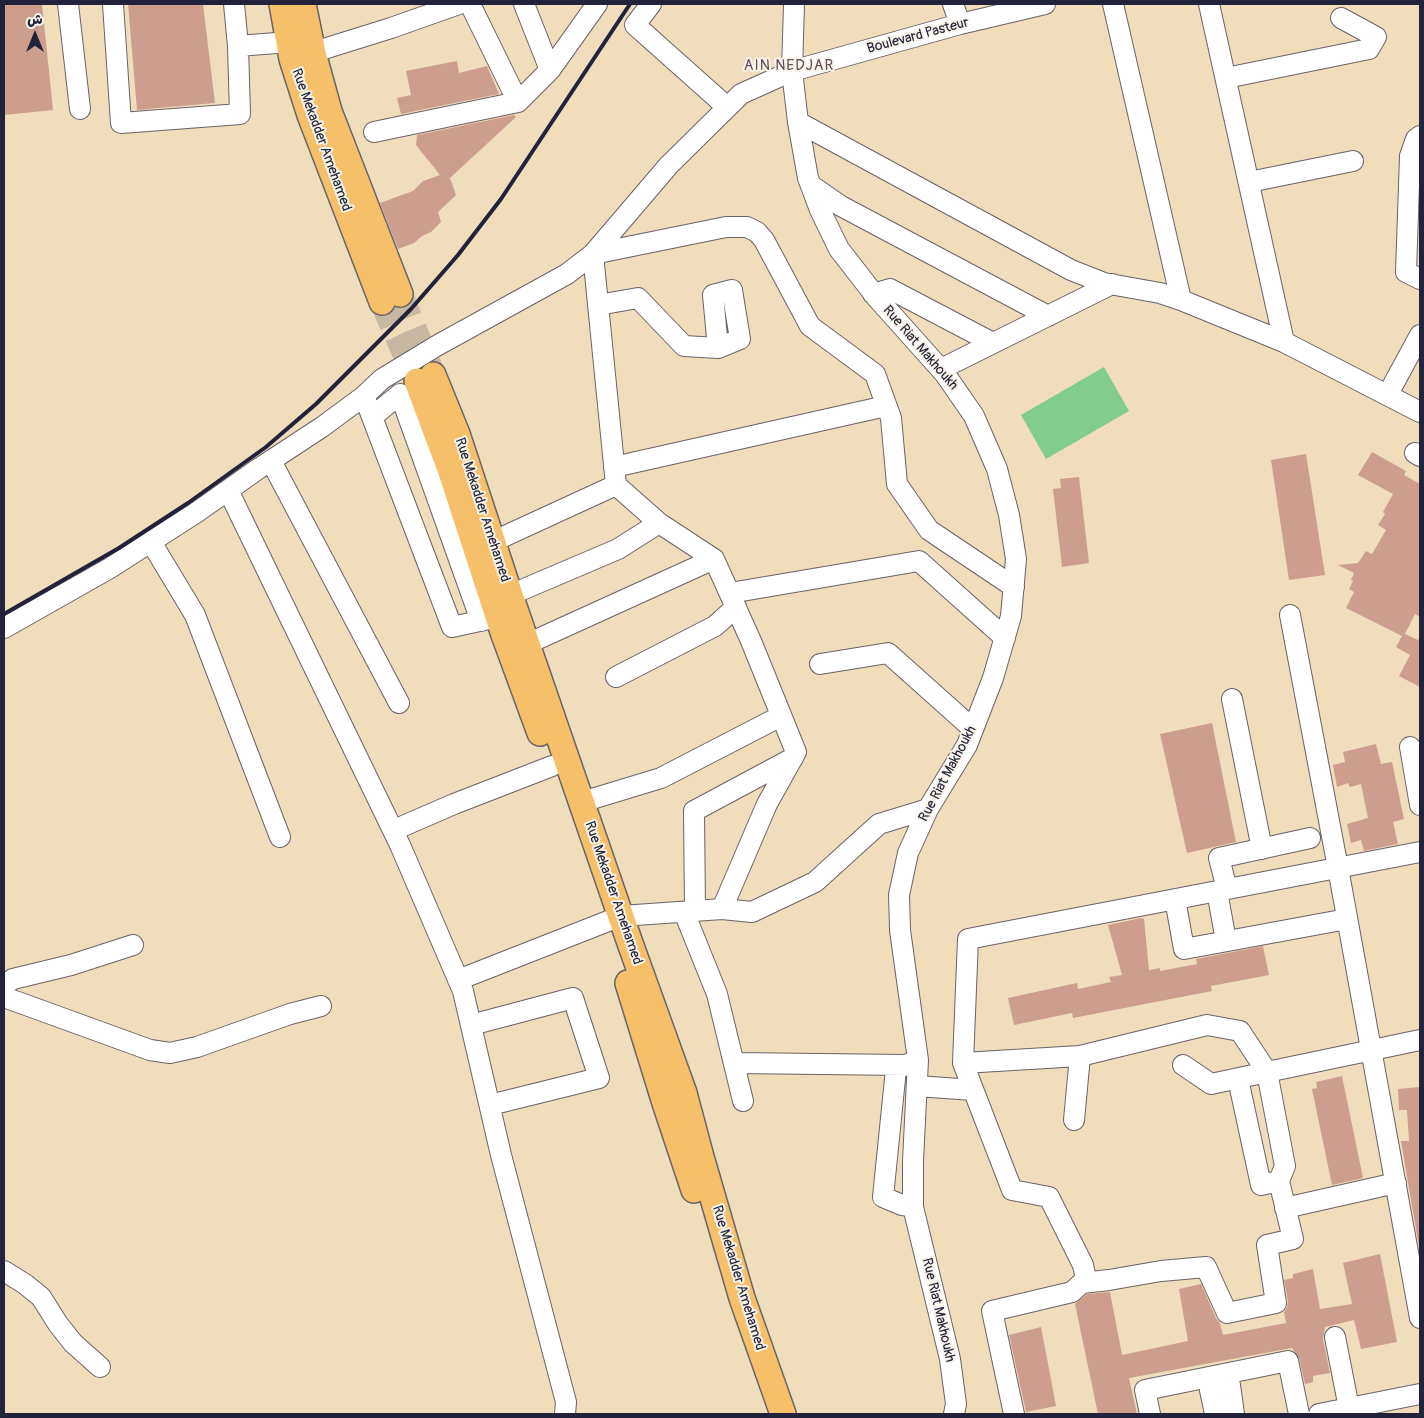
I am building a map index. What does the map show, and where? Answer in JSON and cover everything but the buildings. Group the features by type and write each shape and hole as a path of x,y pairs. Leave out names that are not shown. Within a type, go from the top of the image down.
{"main road":[{"name":"Rue Mekadder Amehamed","path":"282,4 298,51 310,115 391,298"},
{"name":"Rue Mekadder Amehamed","path":"298,51 303,4"},
{"name":"Rue Mekadder Amehamed","path":"764,1414 624,971 614,919 582,802 510,595 457,434 425,378 490,619 552,766 614,919 684,1093 742,1298 783,1414"}],"street":[{"path":"68,4 80,109"},
{"path":"113,4 121,123 240,114 238,46 234,4"},
{"path":"238,46 298,51 392,28 459,4"},
{"path":"470,4 518,102"},
{"path":"524,4 550,70"},
{"path":"374,132 518,102 550,70 597,4"},
{"path":"651,4 634,25 727,107"},
{"name":"Rue Riat Makhoukh","path":"794,4 792,72 798,122 812,186 820,210 838,249 873,294 941,369 974,416 997,469 1009,515 1016,559 1011,616 993,678 966,745 928,809 908,853 899,895 900,930 912,1063 917,1086 913,1207 950,1359 956,1404 954,1414"},
{"path":"953,4 960,24"},
{"name":"Boulevard Pasteur","path":"593,254 668,165 741,94 792,72 960,24 1045,4"},
{"path":"1113,4 1181,300"},
{"path":"1209,4 1284,342"},
{"path":"1226,78 1370,49 1376,37 1341,18"},
{"path":"798,122 1071,270 1104,283 1160,293 1181,300 1284,342 1420,412"},
{"path":"1420,136 1416,139 1410,156 1406,272 1420,279"},
{"path":"1248,182 1353,161"},
{"path":"812,186 842,206 1048,316"},
{"path":"4,628 110,568 151,542 270,460 322,427 364,396 382,379 438,345 567,274 593,254 726,227 747,227 757,232 764,240 810,326 875,374 891,418 897,484 929,530 1014,587"},
{"path":"593,254 615,476 658,523 714,559 796,752 767,804 722,909"},
{"path":"941,369 1112,284"},
{"path":"873,294 890,289 994,343"},
{"path":"598,305 638,298 684,346 718,348"},
{"path":"1388,394 1420,335"},
{"path":"364,396 372,417 452,627 490,619 400,394 372,417"},
{"path":"492,542 615,476 886,406"},
{"path":"270,460 398,703"},
{"path":"228,490 394,830 463,991 490,1105 566,1402 565,1414"},
{"path":"510,595 618,549 658,523"},
{"path":"151,542 195,615 280,838"},
{"path":"527,644 714,559"},
{"path":"616,677 715,626 733,600 920,561 1005,638"},
{"path":"1290,615 1348,919 1420,1318"},
{"path":"820,664 888,653 973,729"},
{"path":"1232,699 1262,848"},
{"path":"582,802 662,778 781,716"},
{"path":"1410,747 1420,805"},
{"path":"743,1101 717,994 690,911 694,811 792,758"},
{"path":"394,830 454,804 552,766"},
{"path":"458,980 614,919 722,909 752,912 815,882 879,824 928,809"},
{"path":"1226,941 1219,858 1310,838"},
{"path":"1014,1414 992,1311 1072,1292 1086,1279 1083,1265 1049,1197 1012,1190 963,1063 968,939 1420,852"},
{"path":"1175,899 1184,949 1348,919"},
{"path":"4,985 13,979 72,965 133,945"},
{"path":"4,997 150,1050 170,1053 197,1047 290,1014 321,1006"},
{"path":"471,1025 573,998 599,1078 490,1105"},
{"path":"963,1063 1080,1056 1207,1025 1240,1031 1267,1072 1286,1166 1279,1181 1293,1239 1267,1245 1276,1302 1227,1313 1206,1266 1082,1283"},
{"path":"1183,1066 1211,1084 1420,1040"},
{"path":"1074,1120 1080,1056"},
{"path":"734,1063 912,1063"},
{"path":"912,1063 896,1069 883,1197 902,1205 913,1207"},
{"path":"1238,1078 1261,1185 1279,1181"},
{"path":"917,1086 973,1090"},
{"path":"889,1140 914,1141"},
{"path":"1285,1208 1396,1183"},
{"path":"4,1271 25,1284 41,1298 72,1343 100,1367"},
{"path":"1335,1337 1349,1408"},
{"path":"1150,1414 1145,1390 1218,1378 1288,1361 1299,1414"},
{"path":"1214,1414 1210,1390 1218,1378"},
{"path":"1218,1378 1230,1385 1234,1414"},
{"path":"1319,1414 1420,1394"}],"green space":[{"path":"1104,367 1129,411 1046,459 1021,415"}],"tunnel":[{"path":"400,294 433,375"},
{"path":"382,302 417,381"}],"railway":[{"path":"4,614 119,548 188,503 266,447 316,404 411,309 458,255 501,199 630,4"}],"district":[{"name":"AIN NEDJAR","path":"789,66"}]}
